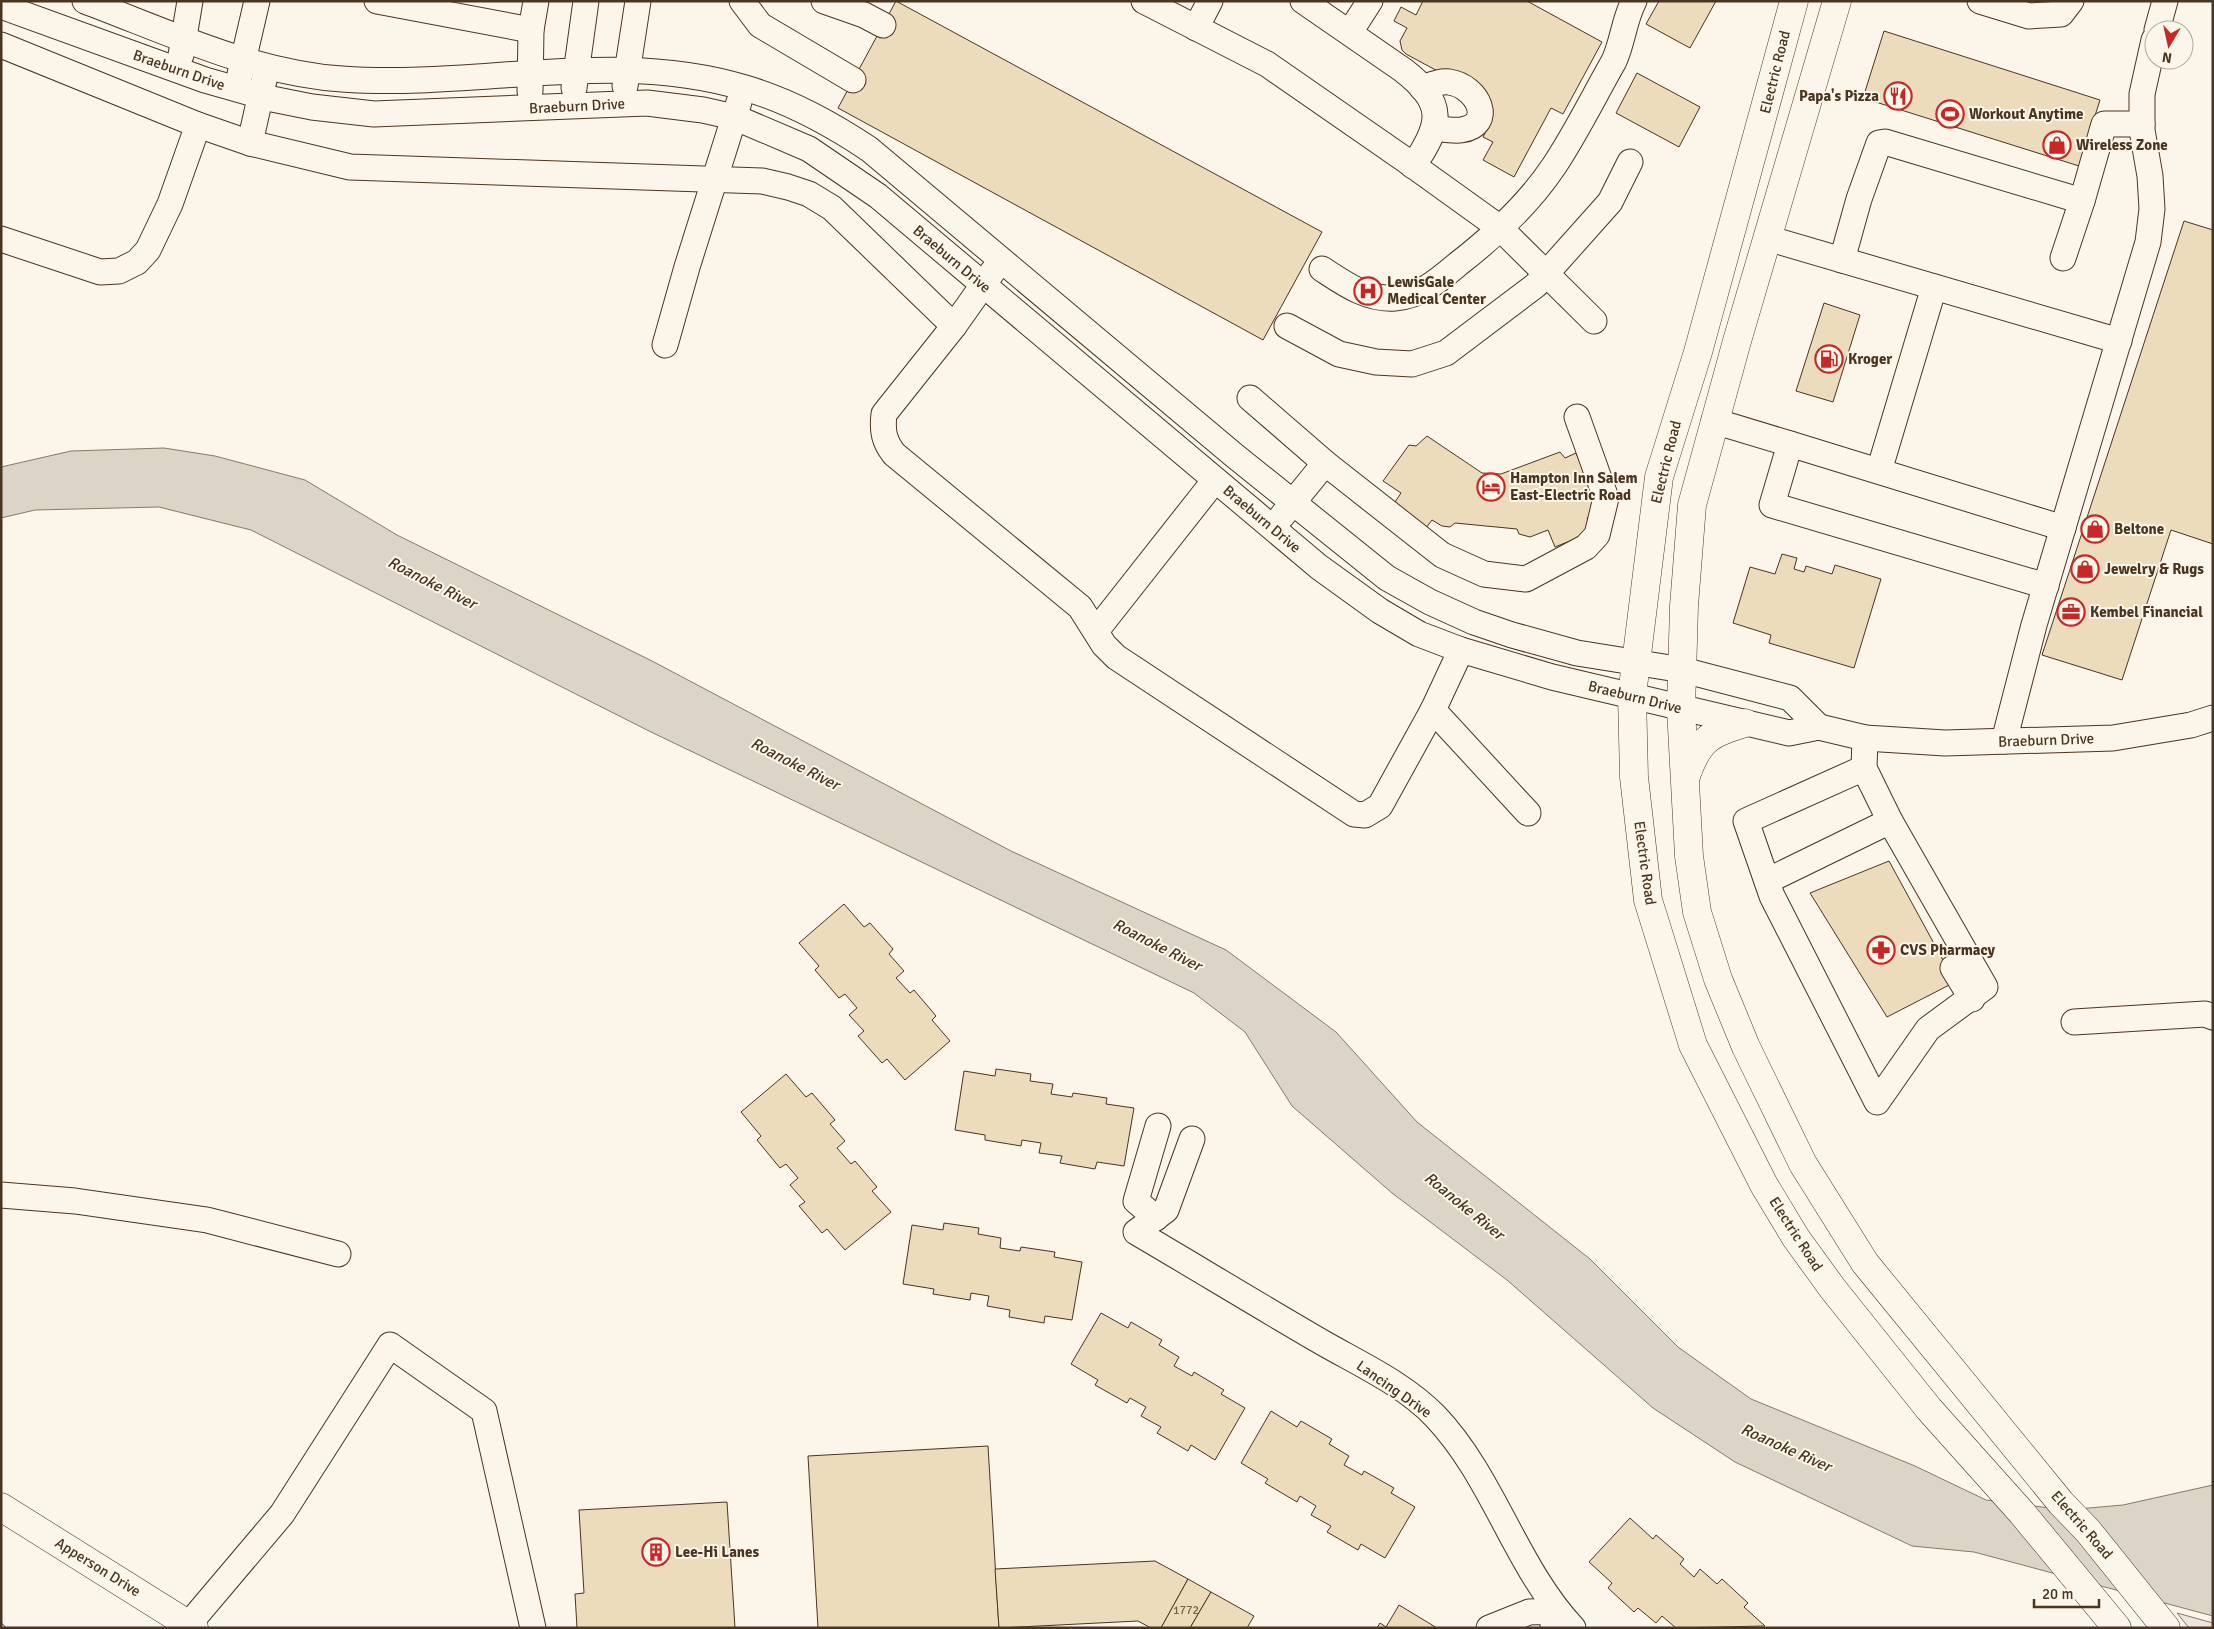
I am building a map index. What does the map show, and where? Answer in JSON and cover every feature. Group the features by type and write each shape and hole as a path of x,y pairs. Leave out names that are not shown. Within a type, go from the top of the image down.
{"main road":[{"name":"Electric Road","path":"1794,1 1698,352 1659,478 1632,695 1634,777 1648,900 1692,1045 1764,1185 1796,1238 1832,1289 1929,1409 2022,1513 2117,1628"},
{"name":"Electric Road","path":"1837,1 1714,421 1692,505 1684,606 1681,709 1689,856 1697,912 1718,980 1746,1047 1803,1164 1836,1221 1865,1264 2062,1503 2088,1531 2166,1628"},
{"path":"1685,777 1693,755 1701,743 1724,729 1745,723"},
{"name":"Apperson Drive","path":"1,1507 192,1626"}],"street":[{"name":"Braeburn Drive","path":"85,1 184,39 243,59 300,73 340,79 391,82 576,72 627,72 703,78 744,87 789,103 821,119 869,149 1186,415 1387,578 1430,602 1493,628 1577,653 1683,670 1790,698 1819,727"},
{"path":"178,71 190,1"},
{"path":"236,89 257,1"},
{"path":"377,1 531,30"},
{"path":"529,109 531,30 536,1"},
{"path":"571,106 586,1"},
{"path":"622,104 638,1"},
{"path":"742,1 760,25 777,38 853,80"},
{"path":"824,1 864,15 883,25"},
{"path":"1144,1 1267,64 1500,228 1594,322"},
{"path":"1196,28 1210,1"},
{"path":"1302,1 1350,32 1414,78 1432,100 1436,114 1434,128 1428,144 1413,166"},
{"path":"1350,32 1370,1"},
{"path":"1322,269 1350,287 1370,295 1396,298 1416,294 1433,284 1500,228 1526,202 1554,167 1614,61 1621,45 1626,16 1634,1"},
{"path":"1980,1 2028,16 2061,14 2071,1"},
{"path":"2160,20 2165,1"},
{"name":"Braeburn Drive","path":"4,4 178,71 261,96 312,107 374,114 647,103 734,117 817,154 878,196 1165,435 1319,567 1371,605 1419,634 1461,650 1552,677 1789,733 1819,727 1865,738 1945,743 2112,738 2191,725 2213,718"},
{"path":"1,45 198,125 250,143 350,167 762,181 788,187 809,194 845,219 954,326"},
{"path":"250,143 268,65"},
{"path":"2004,741 2046,586 2148,242 2152,209 2142,124 2142,94 2147,70"},
{"path":"1422,88 1441,82 1450,82 1464,87 1478,100 1481,108 1480,115 1471,127 1461,130 1434,128"},
{"path":"665,346 714,180 744,87"},
{"path":"2063,258 2104,124 2142,124"},
{"path":"1,239 100,272 119,271 137,262 148,250 170,204 198,125"},
{"path":"1842,260 1862,190 1879,143 1885,142 2082,201"},
{"path":"1287,326 1339,354 1376,362 1412,364 1446,353 1536,285 1610,202 1630,162"},
{"path":"1767,238 2119,341"},
{"path":"1001,259 954,326 884,414 882,428 886,443 894,454 1080,607 1104,645 1116,657 1354,814 1365,815 1380,806 1433,710 1461,650"},
{"path":"1879,471 1934,287"},
{"path":"1250,398 1325,462 1442,555 1484,574 1526,579 1586,547 1597,535 1606,498 1577,417"},
{"path":"1165,435 1186,415"},
{"path":"1714,421 2063,528"},
{"path":"1790,444 1772,505 2046,586"},
{"path":"1272,527 1325,462"},
{"path":"1096,631 1216,480"},
{"path":"1371,605 1387,578"},
{"path":"1433,710 1528,813"},
{"path":"1864,768 1746,821 1772,896 1877,1102 1928,1029 1972,999 1985,987 1890,821 1864,768 1865,738"},
{"path":"1767,881 1890,821"},
{"path":"1942,912 1949,963 1972,999"},
{"path":"2074,1022 2205,1014 2213,1017"},
{"name":"Lancing Drive","path":"1158,1126 1136,1201 1146,1225 1382,1377 1434,1415 1472,1462 1561,1622"},
{"path":"1146,1225 1166,1210 1192,1139"},
{"path":"1,1195 75,1201 207,1220 338,1254"},
{"path":"192,1626 282,1514 390,1345 484,1411 533,1628"},
{"path":"1489,1628 1529,1612 1561,1622"}],"shaded area":[{"path":"2177,1613 2213,1623 2213,1628 2189,1628"}],"water":[{"name":"Roanoke River","path":"164,448 215,456 305,480 397,535 652,661 1011,851 1226,950 1336,1032 1417,1122 1590,1259 1678,1347 1751,1399 1915,1466 1986,1500 2066,1510 2123,1505 2213,1485 2213,1616 1974,1552 1912,1546 1735,1462 1653,1408 1507,1280 1392,1193 1292,1106 1245,1032 1194,993 649,731 251,530 159,507 35,510 1,518 1,467 71,451"}],"building":[{"path":"896,1 1322,232 1263,340 838,108"},
{"path":"1423,1 1527,1 1602,42 1563,114 1551,108 1514,177 1483,160 1493,142 1483,137 1487,129 1478,124 1491,100 1406,54 1402,50 1400,41 1407,28 1394,21 1401,7 1416,15"},
{"path":"1659,1 1716,1 1690,48 1646,24"},
{"path":"1884,31 2100,100 2079,166 1863,98"},
{"path":"1637,73 1700,107 1679,147 1616,113"},
{"path":"2184,221 2213,230 2213,544 2171,530 2122,680 2042,655"},
{"path":"1824,303 1860,315 1833,402 1796,391"},
{"name":"Hampton Inn Salem East-Electric Road","path":"1427,436 1482,473 1501,474 1560,452 1565,458 1576,453 1601,512 1587,518 1592,532 1555,547 1548,530 1530,537 1519,534 1517,529 1455,523 1450,527 1442,526 1432,520 1426,528 1393,505 1401,493 1383,481 1409,445 1416,446"},
{"path":"1782,554 1797,558 1794,569 1804,572 1806,566 1832,574 1835,565 1881,579 1854,668 1769,643 1771,635 1733,623 1750,567 1775,574"},
{"name":"CVS Pharmacy","path":"1889,861 1955,982 1887,1017 1810,893"},
{"path":"844,904 864,927 870,923 893,949 889,954 904,971 896,978 910,993 914,990 936,1016 932,1020 950,1041 905,1080 887,1059 882,1063 858,1036 864,1031 849,1015 857,1008 845,994 839,998 815,970 819,966 799,943"},
{"path":"996,1069 1031,1074 1030,1081 1053,1084 1051,1094 1072,1097 1073,1093 1107,1098 1106,1104 1134,1108 1124,1166 1097,1162 1095,1169 1060,1163 1062,1156 1039,1153 1041,1143 1022,1140 1021,1146 985,1140 985,1135 955,1130 964,1071 995,1076"},
{"path":"786,1074 806,1097 812,1093 835,1120 830,1124 845,1141 837,1148 851,1164 855,1161 877,1187 872,1191 891,1212 845,1250 827,1229 822,1233 799,1206 805,1202 790,1185 798,1178 786,1164 780,1168 757,1140 761,1136 741,1112"},
{"path":"944,1223 979,1228 978,1234 1001,1238 1000,1248 1020,1251 1021,1247 1055,1252 1054,1257 1082,1262 1072,1320 1045,1316 1044,1323 1009,1317 1010,1310 987,1306 989,1296 971,1293 970,1300 933,1294 934,1289 903,1284 912,1225 943,1230"},
{"path":"1101,1313 1128,1328 1131,1322 1162,1340 1159,1345 1179,1357 1174,1366 1192,1376 1194,1372 1224,1390 1221,1394 1245,1408 1215,1460 1191,1445 1188,1451 1157,1433 1161,1427 1141,1416 1146,1407 1130,1398 1127,1403 1095,1385 1098,1380 1071,1364"},
{"path":"1271,1411 1297,1427 1301,1421 1332,1439 1329,1444 1349,1456 1344,1465 1362,1475 1364,1471 1394,1488 1391,1493 1415,1507 1385,1558 1361,1544 1358,1550 1327,1532 1331,1526 1311,1515 1316,1506 1300,1496 1297,1502 1265,1483 1268,1479 1241,1463"},
{"path":"988,1446 999,1628 818,1628 808,1456"},
{"name":"Lee-Hi Lanes","path":"727,1502 735,1628 577,1628 575,1594 584,1593 579,1510"},
{"path":"1630,1518 1653,1539 1656,1535 1684,1559 1680,1564 1694,1577 1700,1569 1717,1584 1722,1579 1748,1603 1744,1607 1765,1626 1676,1628 1662,1616 1656,1623 1638,1608 1634,1612 1608,1588 1612,1583 1589,1562"},
{"path":"1155,1561 1188,1579 1161,1628 1151,1628 1138,1621 999,1628 995,1569"},
{"path":"1188,1579 1211,1592 1190,1628 1161,1628"},
{"path":"1211,1592 1254,1616 1247,1628 1190,1628"},
{"path":"1399,1605 1437,1628 1377,1628 1380,1623 1386,1627"}],"place":[{"name":"Papa's Pizza","path":"1898,96"},
{"name":"Workout Anytime","path":"1950,114"},
{"name":"Wireless Zone","path":"2057,145"},
{"name":"LewisGale Medical Center","path":"1368,291"},
{"name":"Kroger","path":"1829,359"},
{"name":"Hampton Inn Salem East-Electric Road","path":"1491,487"},
{"name":"Beltone","path":"2095,529"},
{"name":"Jewelry & Rugs","path":"2085,569"},
{"name":"Kembel Financial","path":"2071,612"},
{"name":"CVS Pharmacy","path":"1881,950"},
{"name":"Lee-Hi Lanes","path":"656,1552"}]}
